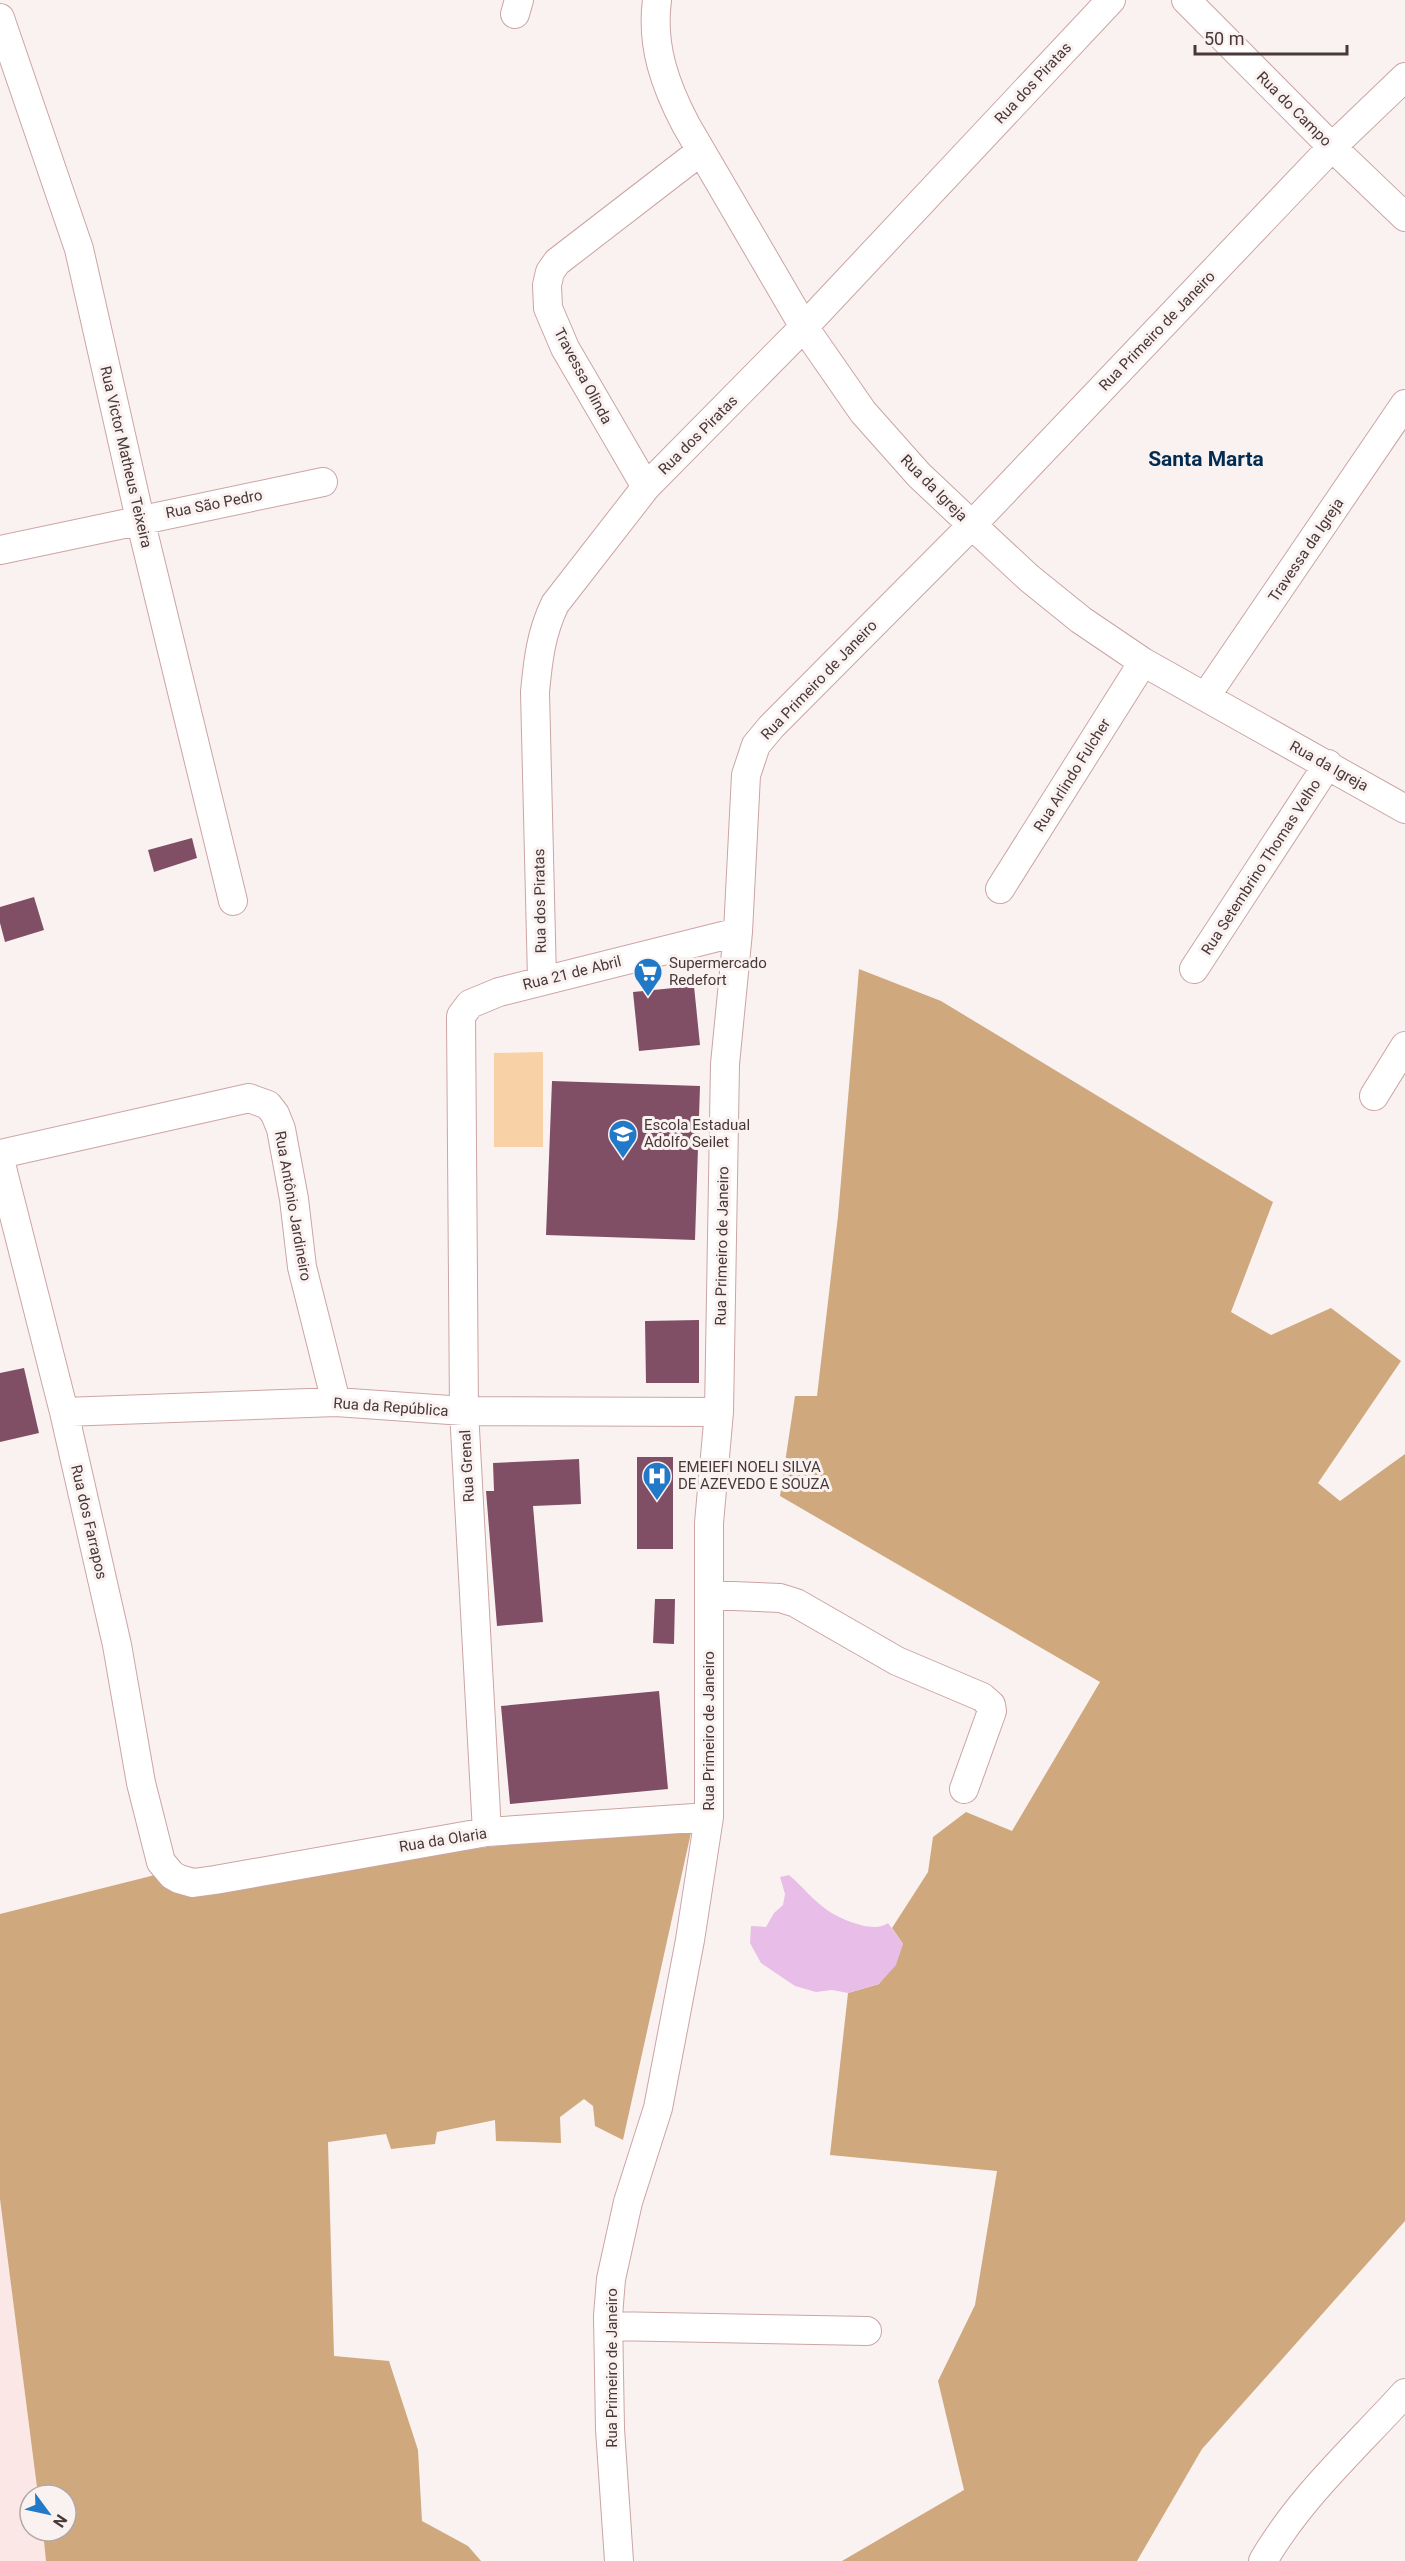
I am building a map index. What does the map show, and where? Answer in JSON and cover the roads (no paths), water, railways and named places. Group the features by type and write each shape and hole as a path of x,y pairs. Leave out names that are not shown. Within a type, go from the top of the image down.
{"street":[{"name":"Rua da Igreja","path":"657,0 656,37 670,95 804,327 863,412 919,475 1037,584 1081,620 1143,662 1405,809"},
{"name":"Rua dos Piratas","path":"542,979 535,692 538,655 545,626 555,604 646,487 804,327 1111,0"},
{"name":"Rua do Campo","path":"1186,0 1405,217"},
{"name":"Rua Victor Matheus Teixeira","path":"0,18 79,249 140,519 232,901"},
{"name":"Rua Primeiro de Janeiro","path":"619,2561 610,2429 608,2326 611,2279 628,2202 658,2108 690,1940 709,1817 710,1523 719,1412 725,1064 738,932 746,775 756,745 779,718 972,525 1332,147 1405,77"},
{"name":"Travessa Olinda","path":"646,487 565,348 548,308 547,285 550,272 556,262 701,151"},
{"name":"Travessa da Igreja","path":"1206,696 1405,404"},
{"name":"Rua São Pedro","path":"0,550 323,482"},
{"name":"Rua Arlindo Fulcher","path":"1000,889 1143,662"},
{"name":"Rua Setembrino Thomas Velho","path":"1194,969 1328,764"},
{"name":"Rua 21 de Abril","path":"460,1028 462,1013 470,1004 489,995 542,979 738,932"},
{"name":"Rua Grenal","path":"460,1028 464,1411 488,1832"},
{"path":"1374,1096 1405,1046"},
{"name":"Rua Antônio Jardineiro","path":"0,1154 249,1098 268,1105 275,1114 281,1129 294,1199 302,1267 336,1402"},
{"name":"Rua dos Farrapos","path":"0,1160 64,1412 117,1646 141,1783 161,1862 179,1879"},
{"name":"Rua da República","path":"64,1412 336,1402 464,1411 719,1412"},
{"path":"709,1595 780,1598 796,1603 897,1661 982,1697 990,1705 992,1711 964,1789"},
{"name":"Rua da Olaria","path":"179,1879 193,1882 215,1880 488,1832 709,1817"},
{"path":"608,2326 867,2331"},
{"path":"1263,2561 1289,2522 1319,2484 1405,2393"}],"place":[{"name":"Supermercado Redefort","path":"648,998"},
{"name":"Escola Estadual Adolfo Seilet","path":"623,1160"},
{"name":"EMEIEFI NOELI SILVA DE AZEVEDO E SOUZA","path":"657,1502"}],"district":[{"name":"Santa Marta","path":"1206,459"}]}
